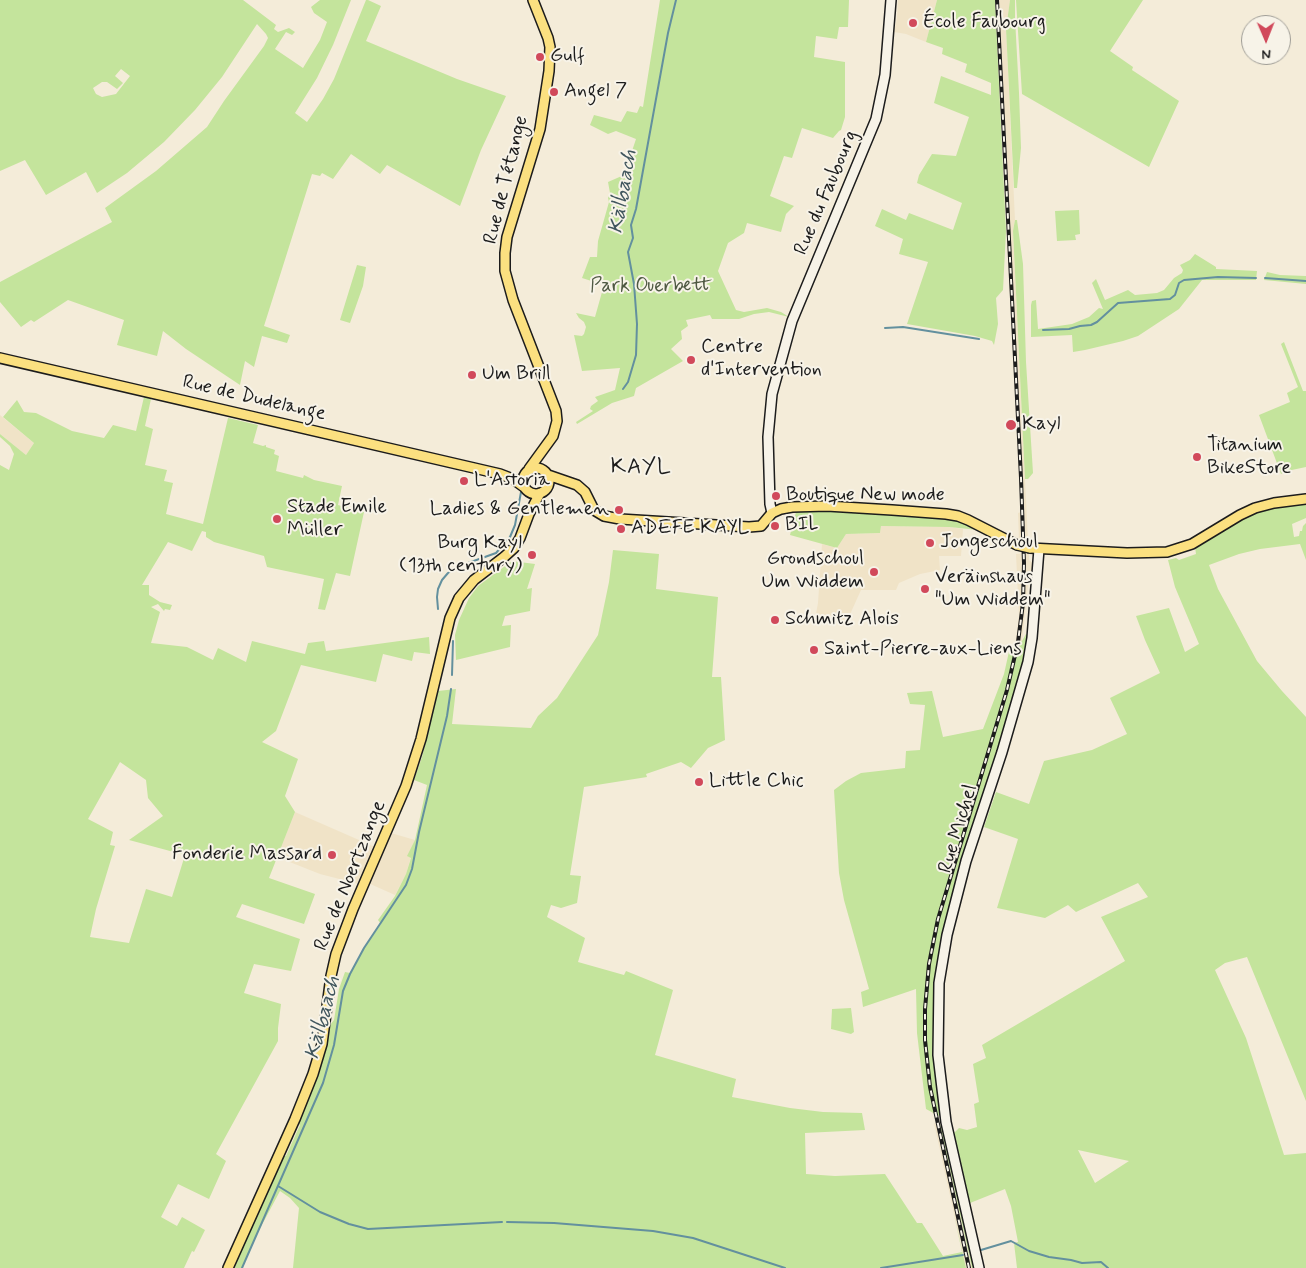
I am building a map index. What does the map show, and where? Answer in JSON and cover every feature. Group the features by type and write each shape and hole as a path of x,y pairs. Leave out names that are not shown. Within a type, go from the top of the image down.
{"main road":[{"name":"Rue de Tétange","path":"527,471 553,436 556,428 556,411 513,300 505,272 507,237 540,129 549,71 550,47 548,38 533,0"},
{"name":"Rue du Faubourg","path":"772,513 770,504 768,437 772,394 792,321 876,119 885,75 891,0"},
{"name":"Rue de Dudelange","path":"0,358 500,474 513,479 526,489"},
{"path":"543,449 549,484 547,487"},
{"path":"529,514 526,489 523,482 527,471 539,468 546,473 581,487 594,510 604,516 620,519 749,527 761,526 772,513 781,509 828,506 946,514 968,520 1017,545 1037,549 1127,553 1167,552 1192,544 1255,508 1274,502 1306,499"},
{"name":"Rue de Dudelange","path":"500,474 514,474 527,471"},
{"path":"526,489 531,493 540,494 547,487 567,481"},
{"name":"Rue de Noertzange","path":"228,1268 296,1119 313,1074 322,1044 331,976 336,954 406,786 421,739 450,618 459,598 474,580 514,548 540,494"},
{"name":"Rue Michel","path":"979,1268 946,1122 938,1055 938,1009 941,966 966,861 1002,752 1028,662 1032,638 1037,549"}],"shaded area":[{"name":"École Faubourg","path":"898,0 937,0 926,42 906,34 894,32"},
{"path":"995,0 1010,0 1006,29 1015,220 1013,231 1028,541 1019,541 1018,513 1021,512"},
{"path":"0,415 34,443 26,455 0,434"},
{"name":"Grondschoul Um Widdem","path":"881,526 963,529 961,556 939,556 940,570 920,574 899,583 896,590 861,590 847,621 815,619 818,603 822,544 837,548 846,534 880,533"},
{"path":"1029,553 1029,560 1033,563 1031,582 1028,585 1022,641 951,883 934,950 930,979 928,1040 939,1116 932,1113 922,1040 925,979 929,948 935,918 999,707 1015,647 1019,616 1016,554"},
{"path":"295,812 375,847 359,884 320,874 277,857"},
{"path":"391,833 415,840 408,856 411,857 406,874 395,895 368,883"},
{"path":"934,1123 940,1125 972,1268 966,1268"}],"green space":[{"path":"0,0 243,0 276,25 274,29 278,32 289,28 295,32 292,35 286,32 275,49 303,68 320,40 327,22 314,13 311,7 320,0 351,0 317,78 295,113 307,122 334,79 366,0 368,0 381,6 366,41 457,79 506,96 481,150 460,206 387,165 380,174 351,154 333,179 322,173 320,176 312,174 264,326 290,335 287,343 262,336 254,367 245,361 240,385 186,349 163,331 157,356 117,345 124,320 68,300 34,322 31,320 21,327 0,302 0,282 112,222 105,208 156,171 207,127 268,38 257,24 222,77 195,110 164,142 127,173 97,193 86,172 46,195 25,160 0,171","holes":["121,69 130,76 116,94 102,97 96,94 93,88 102,82 107,82 117,89 123,83 115,76"]},
{"name":"Park Ouerbett","path":"660,0 849,0 848,27 839,27 837,39 816,36 814,57 845,62 845,117 841,130 833,138 802,128 792,158 784,156 770,196 794,206 786,214 781,232 747,223 744,233 728,243 718,271 736,310 744,312 767,308 781,312 789,317 769,312 739,319 712,319 710,315 686,320 688,326 681,331 682,339 671,349 683,361 636,388 634,396 612,403 577,424 576,422 593,411 590,409 591,406 598,401 595,397 615,390 620,368 582,371 574,335 582,336 586,327 576,313 595,317 604,285 582,278 590,257 597,257 598,241 609,202 608,182 624,175 636,139 616,131 608,134 590,125 594,115 621,122 627,111 637,113 640,106 643,107"},
{"path":"937,0 995,0 1006,231 1003,290 996,298 998,324 994,345 992,341 975,336 907,324 928,262 899,254 903,239 875,226 882,209 906,220 909,213 953,230 962,203 917,183 919,175 932,154 956,156 969,117 934,103 941,76 991,95 991,83 965,72 967,64 942,54 943,48 926,42"},
{"path":"1010,0 1015,0 1019,93 1021,148 1017,188 1014,188 1006,29"},
{"path":"1016,0 1143,0 1110,51 1133,67 1132,70 1179,101 1149,167 1022,94"},
{"path":"1079,210 1080,234 1075,235 1076,240 1057,241 1055,211"},
{"path":"1015,220 1017,220 1023,264 1026,362 1033,473 1028,479 1025,479 1013,231"},
{"path":"1195,254 1216,267 1216,269 1257,271 1256,280 1202,280 1179,309 1138,336 1123,341 1073,352 1072,335 1031,337 1032,301 1036,300 1038,329 1072,324 1089,317 1099,308 1103,309 1092,283 1096,279 1105,300 1128,290 1135,295 1157,293 1164,290 1174,278 1182,273 1183,270 1180,265 1190,260"},
{"path":"357,265 366,267 363,286 350,323 340,320"},
{"path":"1267,272 1280,275 1306,276 1306,284 1264,280"},
{"path":"1284,342 1303,391 1306,391 1306,467 1281,474 1259,415 1290,402 1287,393 1298,387 1281,344"},
{"path":"144,397 151,399 145,426 153,429 145,465 167,470 164,481 173,483 166,514 203,524 228,418 258,425 253,443 266,445 266,447 275,450 274,454 279,456 276,471 303,478 304,475 314,480 342,486 338,505 364,512 350,576 336,573 325,610 318,609 324,579 267,567 264,556 214,542 206,537 206,532 202,531 192,551 168,542 142,585 149,585 149,595 160,602 172,605 170,610 165,609 164,611 158,604 151,607 160,612 151,643 187,647 213,660 218,648 246,662 252,641 305,654 308,643 324,641 326,651 429,637 430,654 414,652 412,661 383,654 376,682 301,665 276,731 262,742 298,759 285,796 295,812 269,878 315,894 304,924 242,904 236,917 300,939 291,971 254,964 244,993 281,1004 278,1041 216,1154 226,1161 209,1199 178,1184 161,1217 177,1226 182,1217 205,1230 184,1268 0,1268 0,465 9,470 14,454 10,446 0,437 0,434 26,455 34,443 3,417 17,400 24,412 36,413 72,431 104,438 113,425 136,431","holes":["120,762 146,780 148,798 163,816 129,840 185,855 172,897 146,889 129,943 90,937 96,909 115,846 110,845 113,832 88,819"]},
{"path":"1306,504 1306,518 1292,524 1294,537 1299,536 1306,523 1306,560 1300,544 1260,549 1239,554 1209,565 1218,589 1257,661 1306,717 1306,1101 1247,957 1225,963 1215,970 1246,1038 1284,1155 1306,1153 1306,1268 1017,1268 1014,1243 1018,1242 1011,1206 1005,1189 970,1203 954,1133 959,1128 967,1130 977,1127 974,1104 979,1102 973,1064 986,1058 982,1045 1125,961 1101,917 1148,897 1138,883 1076,912 1068,905 1045,918 997,908 1018,839 984,827 996,792 1029,804 1044,761 1092,750 1127,734 1110,698 1160,673 1136,616 1169,608 1185,652 1199,644 1175,587 1168,560 1176,558 1179,560 1196,554 1195,547 1242,519 1256,512 1275,507","holes":["1078,1150 1129,1161 1095,1183"]},
{"path":"796,512 838,512 944,518 967,524 979,530 949,527 881,526 880,533 846,534 837,548 790,535"},
{"path":"613,550 659,554 656,589 718,597 712,677 721,677 725,740 708,748 691,768 681,762 646,774 647,777 584,787 570,875 581,876 577,903 561,908 551,905 547,917 585,938 578,962 624,975 626,971 673,990 655,1055 736,1079 732,1097 790,1108 823,1112 862,1113 865,1130 805,1133 806,1174 835,1176 885,1174 917,1223 922,1223 943,1256 962,1252 953,1210 966,1268 293,1268 299,1208 280,1191 256,1236 242,1268 232,1268 282,1155 286,1156 300,1125 298,1123 318,1073 330,1025 334,1020 339,989 345,972 350,973 364,948 381,924 378,920 395,896 406,874 411,858 407,856 415,840 427,785 414,780 422,757 438,691 456,689 452,724 531,728 538,716 557,698 598,635 609,582"},
{"path":"512,561 535,564 527,589 532,588 530,611 505,616 502,626 511,625 510,647 456,660 455,635 459,620 469,598 478,586"},
{"path":"1026,634 1029,636 1027,657 940,957 941,1113 939,1116 926,1109 917,1033 916,989 863,1007 861,992 869,989 844,900 839,873 834,790 861,773 905,768 906,751 920,750 925,705 910,704 907,693 932,691 943,737 983,729 1004,674 1010,647 1022,641"},
{"path":"851,1008 854,1032 851,1034 831,1029 832,1009"},
{"path":"941,1126 979,1268 972,1268"}],"waterway":[{"name":"Kälbaach","path":"623,389 628,382 636,355 637,324 634,284 628,252 633,238 631,225 636,209 668,33 676,0"},
{"path":"1043,330 1069,329 1091,325 1118,303 1170,299 1175,295 1179,283 1184,280 1218,277 1256,278"},
{"path":"1265,278 1306,281"},
{"path":"885,328 903,327 979,339"},
{"name":"Kälbaach","path":"438,609 438,589 448,573 457,567 496,553 510,537 515,525 521,492"},
{"name":"Kälbaach","path":"452,675 453,641"},
{"name":"Kälbaach","path":"242,1268 323,1083 334,1045 343,991 350,974 364,948 406,885 412,869 447,716 451,689"},
{"path":"278,1186 320,1212 349,1224 368,1229 502,1222"},
{"path":"507,1222 554,1223 653,1231 693,1238 785,1268"},
{"path":"981,1250 1011,1241 1029,1251 1049,1257 1082,1263 1101,1262 1108,1268"},
{"path":"881,1268 963,1255"}],"railway":[{"path":"969,1268 930,1087 925,1040 925,1009 929,964 938,919 1007,690 1018,642 1023,603 1024,563 1021,478 997,0"}],"place":[{"name":"École Faubourg","path":"913,23"},
{"name":"Gulf","path":"540,57"},
{"name":"Angel 7","path":"554,92"},
{"name":"Centre d'Intervention","path":"691,360"},
{"name":"Um Brill","path":"472,375"},
{"name":"Kayl","path":"1011,425"},
{"name":"Titanium BikeStore","path":"1197,457"},
{"name":"L'Astoria","path":"464,481"},
{"name":"Boutique New mode","path":"776,496"},
{"name":"Ladies & Gentlemen","path":"619,510"},
{"name":"Stade Emile Müller","path":"277,519"},
{"name":"BIL","path":"775,526"},
{"name":"ADEFE KAYL","path":"621,529"},
{"name":"Jongeschoul","path":"930,543"},
{"name":"Burg Kayl (13th century)","path":"532,555"},
{"name":"Grondschoul Um Widdem","path":"874,572"},
{"name":"Veräinshaus \"Um Widdem\"","path":"925,589"},
{"name":"Schmitz Alois","path":"775,620"},
{"name":"Saint-Pierre-aux-Liens","path":"814,650"},
{"name":"Little Chic","path":"699,782"},
{"name":"Fonderie Massard","path":"332,855"}],"district":[{"name":"KAYL","path":"641,468"}]}
